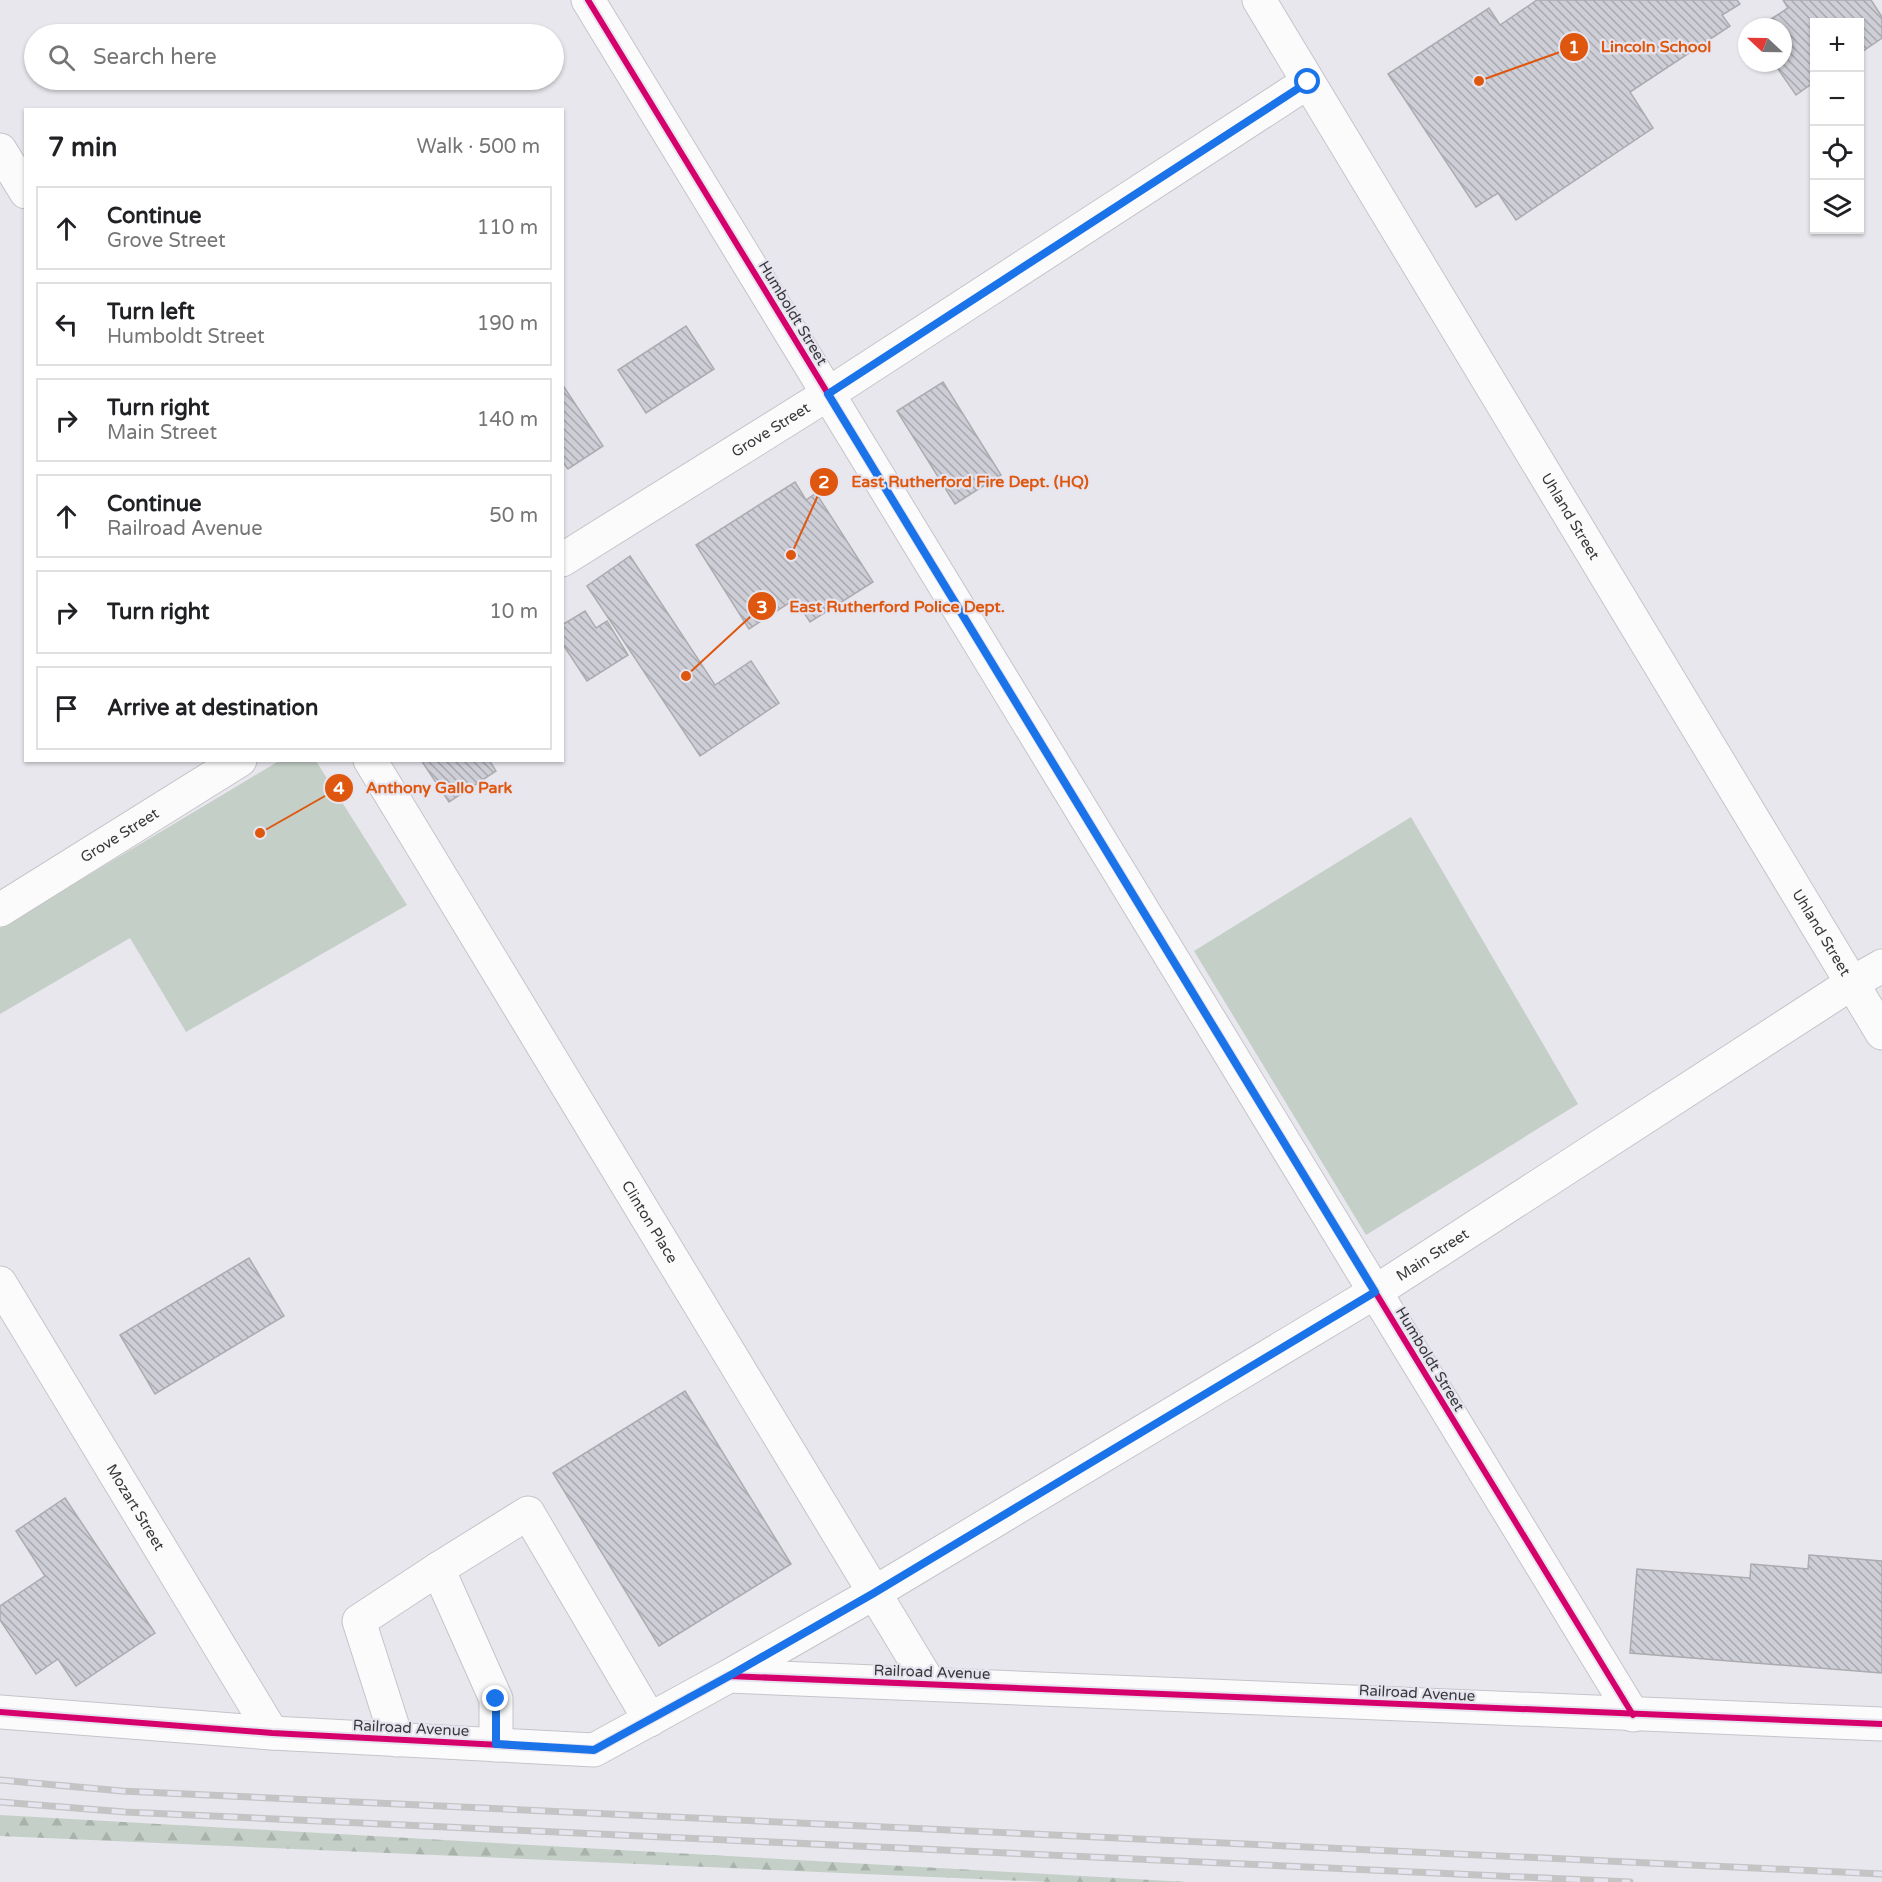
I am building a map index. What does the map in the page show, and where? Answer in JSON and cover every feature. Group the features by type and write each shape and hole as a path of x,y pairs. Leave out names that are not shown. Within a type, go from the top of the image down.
{"street":[{"name":"Humboldt Street","path":"588,0 1633,1715"},
{"name":"Uhland Street","path":"1259,0 1882,1033"},
{"name":"Grove Street","path":"564,559 828,394 1308,82"},
{"path":"0,150 24,189"},
{"name":"Grove Street","path":"0,910 237,762"},
{"name":"Clinton Place","path":"371,762 929,1683"},
{"name":"Main Street","path":"729,1676 874,1593 1375,1292 1852,983 1882,966"},
{"name":"Mozart Street","path":"0,1283 272,1733"},
{"path":"397,1740 359,1621 528,1513 650,1720"},
{"path":"438,1569 496,1699 496,1744"},
{"name":"Railroad Avenue","path":"0,1712 272,1733 594,1750 729,1676 1882,1724"}],"green space":[{"path":"277,762 317,762 407,905 186,1032 130,938 0,1014 0,928"},
{"path":"1411,817 1578,1104 1366,1235 1194,951"},
{"path":"0,1815 1187,1882 1049,1882 0,1836"}],"building":[{"path":"1537,0 1737,0 1740,4 1722,15 1730,26 1630,92 1653,128 1516,220 1498,193 1476,207 1388,74 1489,8 1500,25"},
{"path":"1783,0 1871,0 1882,17 1882,38 1864,50 1864,18 1810,18 1810,85 1796,95 1780,72 1792,72 1792,18 1773,18 1788,8"},
{"path":"686,326 714,369 646,413 618,370"},
{"path":"943,382 1001,475 955,504 897,411"},
{"path":"564,387 603,446 568,469 564,464"},
{"path":"795,482 806,500 816,493 873,582 810,622 795,599 749,629 696,545"},
{"path":"630,556 715,685 751,661 779,703 700,756 587,586"},
{"path":"585,611 596,628 607,621 628,655 587,681 564,646 564,624"},
{"path":"422,762 490,762 496,771 449,802"},
{"path":"249,1258 284,1316 155,1394 120,1335"},
{"path":"685,1391 791,1564 659,1646 553,1473"},
{"path":"65,1498 155,1633 76,1686 58,1659 36,1674 0,1620 0,1606 45,1576 16,1531"},
{"path":"1809,1555 1882,1561 1882,1673 1630,1653 1637,1569 1750,1578 1751,1564 1808,1569"}],"railway":[{"path":"0,1780 122,1791 1882,1874"},
{"path":"0,1802 125,1812 1630,1882"}],"cycle path":[{"path":"588,0 1633,1715"},
{"path":"0,1712 272,1733 594,1750 729,1676 1882,1724"}],"place":[{"name":"Lincoln School","path":"1479,81"},
{"name":"East Rutherford Fire Dept. (HQ)","path":"791,555"},
{"name":"East Rutherford Police Dept.","path":"686,676"},
{"name":"Anthony Gallo Park","path":"260,833"}],"route":[{"path":"496,1699 496,1744 594,1750 874,1593 1375,1292 828,394 1308,82"}]}
